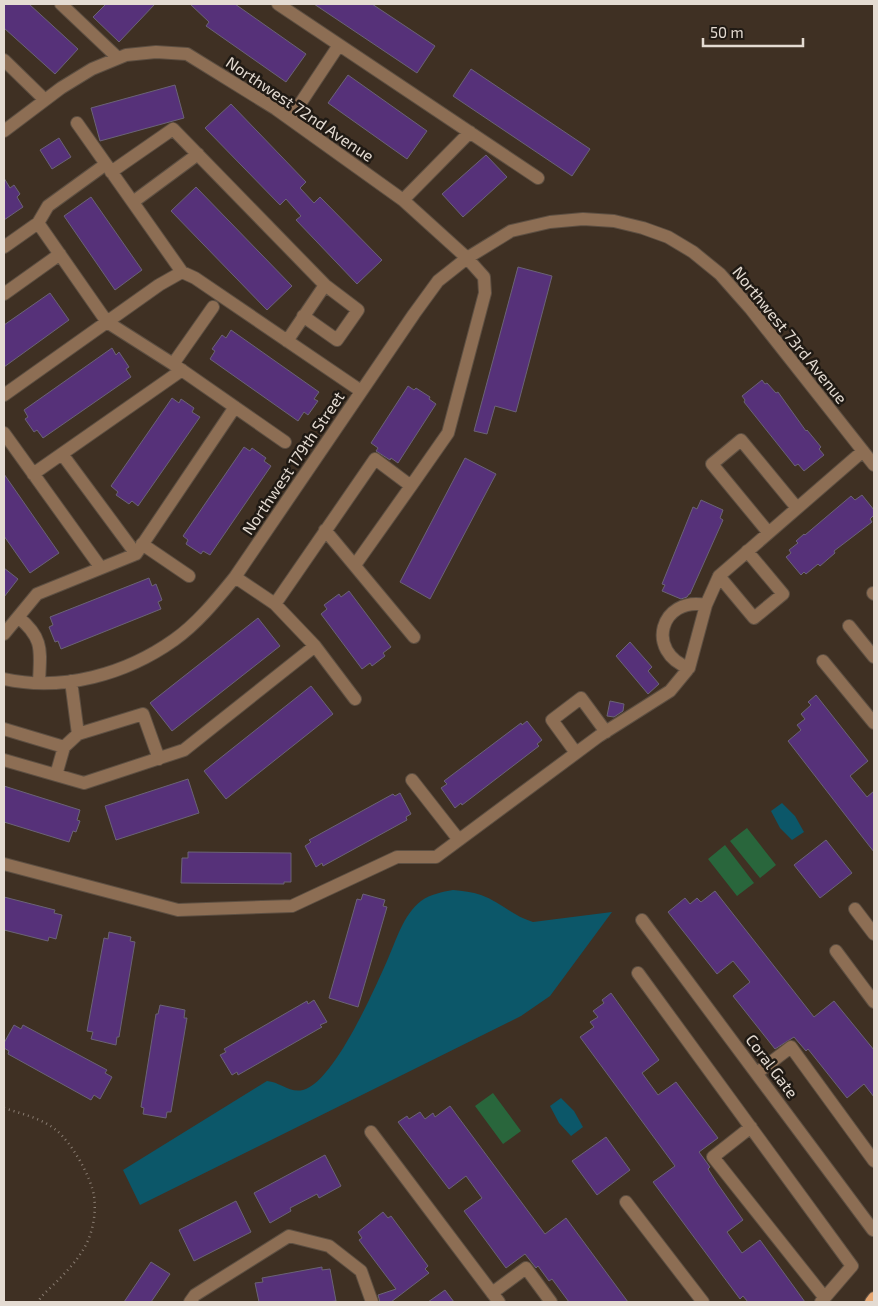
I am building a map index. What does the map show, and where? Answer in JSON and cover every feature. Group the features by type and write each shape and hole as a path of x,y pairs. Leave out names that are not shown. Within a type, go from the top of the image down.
{"main road":[{"path":"871,1302 874,1298"}],"street":[{"path":"278,4 538,178"},
{"path":"68,6 118,58"},
{"path":"290,118 339,45"},
{"name":"Northwest 72nd Avenue","path":"4,131 45,100 92,69 118,58 126,55 156,52 187,54 290,118 403,200 484,277 485,293 448,433 356,565"},
{"path":"4,60 45,100"},
{"path":"77,123 182,272 195,278 361,391"},
{"path":"4,247 38,223 48,206 173,128 325,284 358,310 337,340 303,316"},
{"path":"403,200 470,132"},
{"path":"133,202 198,154"},
{"name":"Northwest 179th Street","path":"4,679 39,684 72,681 108,674 135,663 175,640 207,611 235,577 438,281 466,258 511,231 550,222 583,219"},
{"name":"Northwest 73rd Avenue","path":"583,219 614,221 643,228 668,237 693,252 713,268 750,308 874,465"},
{"path":"38,223 107,322 178,367 285,442"},
{"path":"4,294 60,254"},
{"path":"4,395 159,285 182,272"},
{"path":"287,341 325,284"},
{"path":"33,474 178,367 213,307"},
{"path":"4,634 37,594 101,568 139,549 235,407"},
{"path":"4,433 101,568"},
{"path":"768,532 712,464 741,440 797,508"},
{"path":"4,864 178,910 292,906 397,857 436,857 576,753 670,691 689,668 706,605 719,576 863,451"},
{"path":"62,454 139,549 189,576"},
{"path":"275,604 375,459 411,486"},
{"path":"325,530 356,565 414,638"},
{"path":"719,576 754,618 783,594 747,551"},
{"path":"235,577 275,604 316,646 355,699"},
{"path":"689,668 679,664 668,653 662,638 663,627 668,617 685,604 696,603 706,605"},
{"path":"18,617 29,626 39,641 39,684"},
{"path":"849,626 874,657"},
{"path":"4,760 84,783 184,750 316,646"},
{"path":"823,661 874,722"},
{"path":"72,681 78,734"},
{"path":"576,753 552,720 581,698 606,732"},
{"path":"56,775 64,747 78,734 143,714 159,759"},
{"path":"4,729 64,747"},
{"path":"412,780 459,840"},
{"path":"855,908 874,934"},
{"name":"Coral Gate","path":"642,920 874,1229"},
{"path":"836,951 874,1002"},
{"path":"638,972 852,1266 823,1300 713,1157 750,1127"},
{"path":"757,1072 791,1047 874,1160"},
{"path":"371,1132 495,1298 526,1268 551,1302"},
{"path":"626,1202 703,1302"},
{"path":"190,1302 195,1295 289,1236 329,1246 355,1266 361,1271 372,1302"}],"path":[{"path":"4,1108 40,1119 58,1131 80,1162 94,1195 95,1216 89,1239 79,1256 40,1297 38,1302"}],"green space":[{"path":"747,828 776,865 760,878 730,841"},
{"path":"725,845 754,883 737,896 708,859"},
{"path":"493,1093 521,1131 503,1144 475,1106"}],"water":[{"path":"782,803 795,816 804,832 792,840 780,828 771,811"},
{"path":"453,890 481,895 533,922 612,912 550,996 521,1016 140,1205 123,1170 267,1081 298,1091 315,1083 327,1071 340,1053 363,1012 409,913 421,901"},
{"path":"561,1098 574,1111 583,1127 571,1136 559,1123 550,1106"}],"building":[{"path":"4,4 29,4 78,49 55,74 4,28"},
{"path":"106,4 155,4 119,42 93,17"},
{"path":"190,4 235,4 306,54 286,82 206,26 209,22"},
{"path":"314,4 372,4 435,46 417,73"},
{"path":"471,69 590,149 572,176 453,96"},
{"path":"348,75 427,131 407,159 328,103"},
{"path":"175,85 184,118 100,141 91,108"},
{"path":"231,104 306,182 300,188 314,203 320,197 382,260 357,284 296,220 301,216 286,199 280,205 205,128"},
{"path":"59,138 71,157 52,169 40,150"},
{"path":"486,155 507,177 463,217 442,194"},
{"path":"4,178 10,188 14,185 20,194 17,197 23,207 4,220"},
{"path":"196,187 292,286 267,310 171,211"},
{"path":"91,197 142,270 115,290 64,216"},
{"path":"518,267 552,276 516,412 495,406 487,434 474,431"},
{"path":"50,293 69,320 4,367 4,325"},
{"path":"231,330 319,392 314,399 318,401 308,415 304,412 298,421 210,359 215,351 212,349 222,335 226,338"},
{"path":"112,348 116,355 119,352 129,367 126,369 131,377 43,438 37,430 34,432 25,419 28,417 24,410"},
{"path":"762,380 776,393 778,392 806,431 821,447 819,449 824,455 804,471 798,464 795,466 744,402 745,400 742,396"},
{"path":"408,386 414,390 416,388 430,397 429,399 436,404 398,463 376,451 378,448 371,443"},
{"path":"172,398 179,403 181,399 194,408 192,412 200,417 138,506 132,501 129,504 116,495 118,492 111,486"},
{"path":"244,447 250,451 252,448 266,458 264,461 271,466 210,555 203,551 201,554 186,544 188,540 183,536"},
{"path":"465,458 496,474 430,599 400,582"},
{"path":"4,474 59,553 30,573 4,536"},
{"path":"862,495 874,510 874,515 870,519 872,522 834,551 835,553 820,566 818,564 806,574 804,572 801,575 786,557 791,553 789,550 798,543 796,541 804,534 851,496 855,500"},
{"path":"701,500 723,510 720,518 723,520 690,594 681,599 662,591 665,585 662,584 693,507 697,509"},
{"path":"4,568 18,579 4,597"},
{"path":"149,578 152,586 156,584 162,600 158,602 161,609 61,649 58,641 55,642 49,627 53,625 50,617"},
{"path":"349,591 391,647 383,653 385,656 372,666 370,663 362,669 321,614 327,609 324,605 339,594 341,597"},
{"path":"258,618 280,646 172,731 150,703"},
{"path":"630,642 652,667 648,671 659,684 648,694 616,656"},
{"path":"311,686 333,714 226,799 204,771"},
{"path":"816,695 868,761 850,776 867,797 874,791 874,852 788,741 801,730 797,725 805,719 801,714 811,705 808,702"},
{"path":"610,701 624,704 623,711 614,717 607,716"},
{"path":"527,721 542,740 537,744 539,746 462,805 461,803 455,808 441,788 447,784 444,781 521,723 522,725"},
{"path":"188,779 199,813 116,840 105,806"},
{"path":"4,786 80,810 77,820 80,821 76,832 73,831 69,842 4,822"},
{"path":"400,793 411,814 406,817 407,820 323,866 322,863 316,867 305,846 311,842 309,840 393,794 395,796"},
{"path":"826,840 852,873 820,898 794,865"},
{"path":"188,852 291,853 291,882 284,882 284,884 181,883 182,858 188,858"},
{"path":"715,891 814,1017 834,1001 874,1050 874,1097 864,1084 847,1098 808,1049 806,1051 794,1037 775,1049 733,996 750,982 733,961 717,974 668,912 685,898 690,904 697,898 701,902"},
{"path":"363,894 385,900 383,906 387,907 358,1007 329,998 357,899 361,900"},
{"path":"4,897 55,910 54,913 62,915 56,939 49,937 48,941 4,930"},
{"path":"109,932 131,937 130,941 135,942 116,1045 91,1039 93,1032 87,1031 104,938 108,939"},
{"path":"611,993 659,1060 642,1073 658,1095 676,1082 718,1138 699,1152 710,1167 708,1169 717,1183 743,1220 727,1232 742,1253 760,1240 805,1302 748,1302 743,1296 740,1299 653,1182 675,1166 580,1037 594,1027 590,1022 598,1017 593,1011 604,1003 602,1000"},
{"path":"314,1000 327,1022 320,1025 322,1027 238,1075 237,1072 232,1075 220,1055 226,1052 224,1049 307,1001 308,1004"},
{"path":"160,1005 185,1010 184,1018 187,1018 171,1112 167,1112 166,1118 143,1114 144,1108 141,1107 156,1014 158,1014"},
{"path":"14,1025 21,1029 23,1025 107,1070 105,1073 112,1077 100,1099 94,1095 91,1100 8,1054 9,1051 4,1048 4,1043"},
{"path":"450,1106 545,1234 566,1218 628,1302 569,1302 552,1279 549,1281 538,1266 536,1268 525,1254 506,1268 464,1211 482,1198 466,1176 449,1189 398,1122 407,1116 409,1119 420,1112 425,1119 433,1113 435,1117"},
{"path":"606,1137 630,1170 597,1195 572,1161"},
{"path":"325,1155 341,1186 319,1198 317,1194 290,1208 291,1211 270,1223 254,1193"},
{"path":"236,1201 251,1232 194,1261 179,1230"},
{"path":"383,1212 388,1218 391,1216 428,1266 425,1269 429,1273 391,1302 380,1302 378,1295 396,1289 359,1240 362,1238 358,1232"},
{"path":"151,1262 170,1274 151,1302 124,1302"},
{"path":"322,1267 322,1270 330,1269 336,1301 259,1302 255,1283 263,1282 262,1278"},
{"path":"445,1290 454,1302 428,1302"}]}
